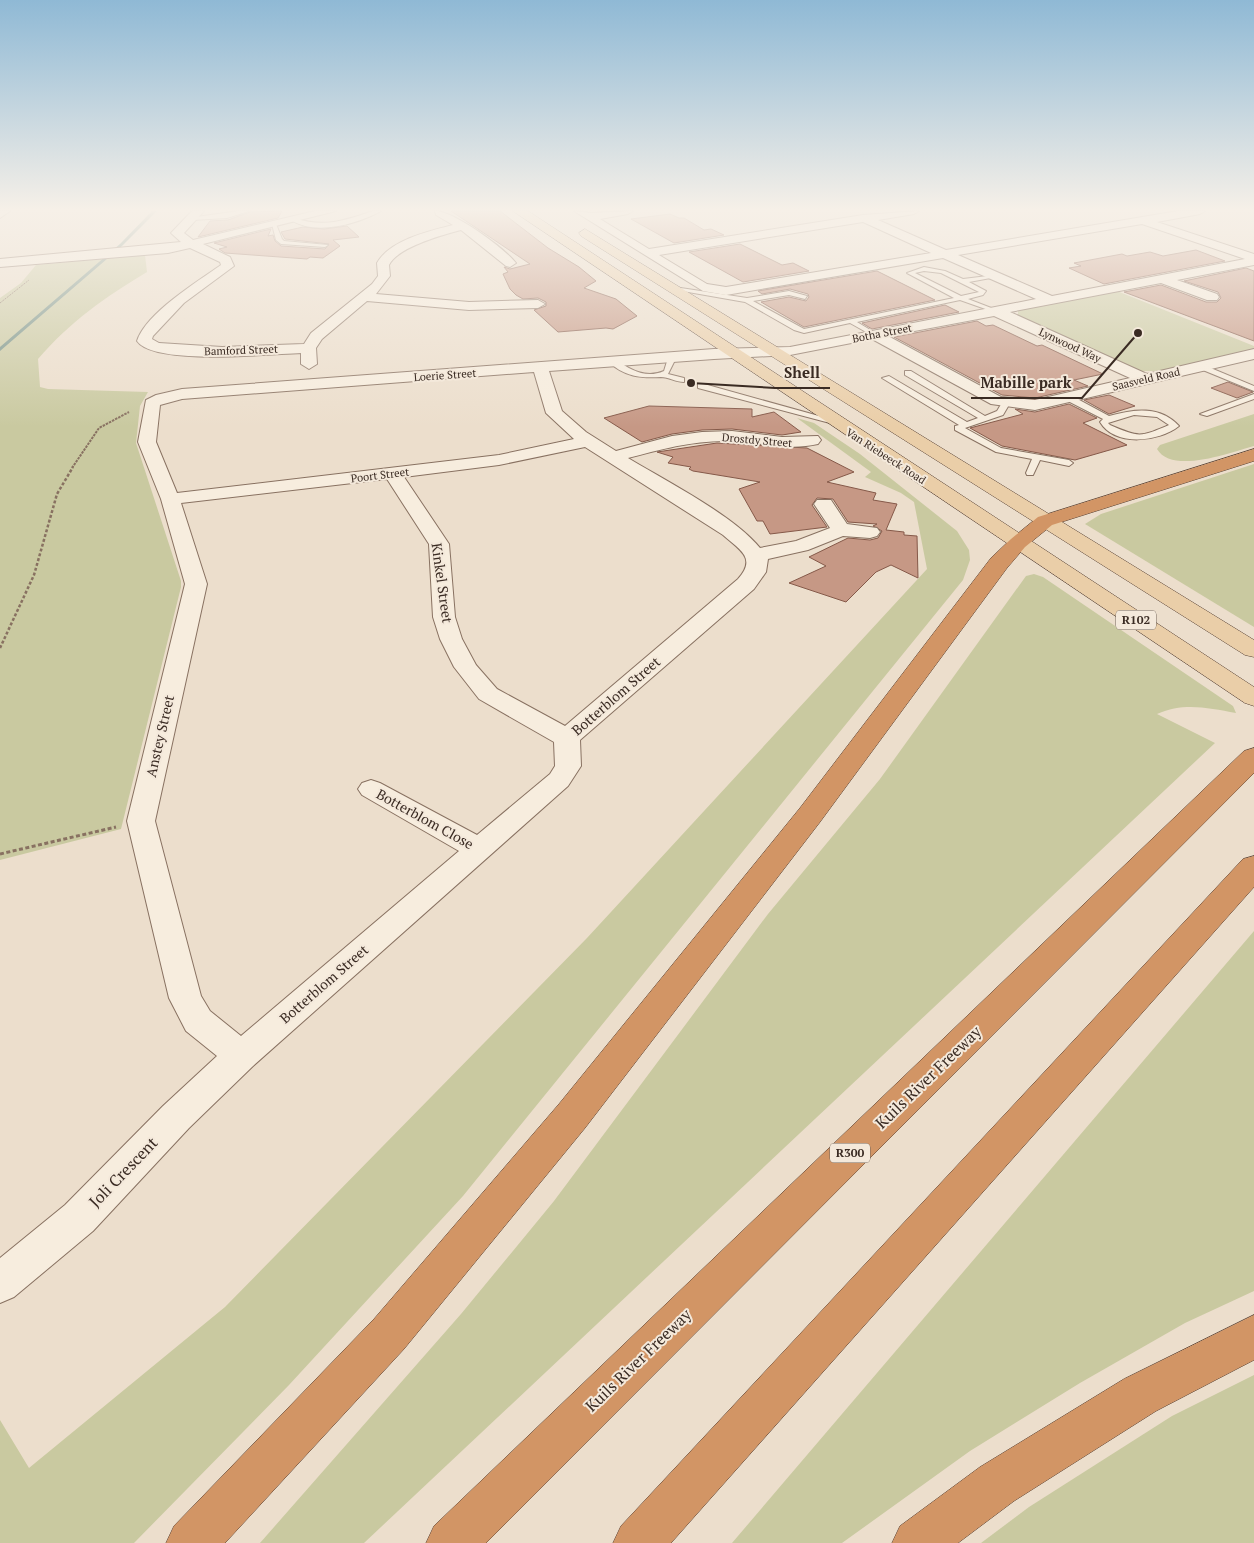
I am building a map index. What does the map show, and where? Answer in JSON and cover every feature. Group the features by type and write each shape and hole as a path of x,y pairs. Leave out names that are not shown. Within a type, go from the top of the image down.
{"highway":[{"path":"191,1543 389,1334 572,1116 810,815 999,563 1031,532 1254,455"},
{"name":"Kuils River Freeway","path":"451,1543 1251,760"},
{"path":"638,1543 1254,867"},
{"path":"917,1543 997,1484 1140,1395 1254,1337"}],"main road":[{"name":"Van Riebeeck Road","path":"628,283 833,421 1031,532 1254,650"},
{"name":"Van Riebeeck Road","path":"665,283 774,352 1031,532 1254,698"}],"street":[{"name":"Bamford Street","path":"203,283 179,300 146,335 144,341 147,344 156,347 211,353 309,348"},
{"path":"308,385 309,348 316,336 379,283"},
{"path":"696,283 703,287 726,291 775,283"},
{"path":"1010,283 1050,300"},
{"name":"Botha Street","path":"735,354 774,352 1141,283"},
{"path":"1173,283 1212,297"},
{"path":"364,297 469,306 538,304"},
{"name":"Lynwood Way","path":"996,311 1144,379"},
{"name":"Saasveld Road","path":"875,334 989,397 1006,403 1035,405 1254,354"},
{"name":"Loerie Street","path":"153,403 182,394 735,354"},
{"path":"540,368 554,412 588,441 725,528 756,555 801,546 840,530 870,532"},
{"name":"Anstey Street","path":"153,403 147,442 170,499 196,584 141,821 185,998 198,1021 241,1056"},
{"name":"Drostdy Street","path":"614,456 674,440 697,437 731,436 790,444 812,440"},
{"name":"Poort Street","path":"170,499 499,460 588,441"},
{"name":"Kinkel Street","path":"392,473 439,544 444,617 451,639 466,667 488,694 567,738"},
{"path":"824,504 840,530"},
{"name":"Botterblom Street","path":"241,1056 559,780 568,766 567,738 746,584 758,564 756,555"},
{"name":"Botterblom Close","path":"371,788 479,849"},
{"name":"Joli Crescent","path":"0,1283 79,1218 176,1117 241,1056"}],"lane":[{"path":"930,283 960,298 996,311"},
{"path":"747,300 800,330 852,322 983,293 967,283"},
{"path":"674,289 747,300 789,293 805,297"},
{"path":"852,322 875,334"},
{"path":"613,362 631,374 651,376 667,372 672,358"},
{"path":"1201,366 1254,389"},
{"path":"908,373 983,418"},
{"path":"662,374 680,380"},
{"path":"886,378 964,424"},
{"path":"700,386 833,421"},
{"path":"1204,414 1254,396"},
{"path":"1067,398 1108,419 1134,411 1143,411 1169,421 1175,426 1144,438 1134,438 1108,427 1104,422 1108,419"},
{"path":"1006,403 1000,413 964,424 958,428 999,450 1069,463"},
{"path":"1030,473 1037,458"}],"path":[{"path":"0,303 26,283"},
{"path":"0,648 34,576 57,494 85,446 99,428 129,412 153,403"},
{"path":"0,854 141,821"}],"green space":[{"path":"21,283 130,283 75,322 38,359 40,387 48,389 148,392 140,406 136,443 181,581 181,587 121,829 0,860 0,298"},
{"path":"1117,291 1254,346 1254,349 1162,371 1140,371 1018,315 1018,311 1024,309"},
{"path":"1254,414 1254,446 1203,460 1188,461 1165,457 1157,449 1160,445"},
{"path":"797,418 814,423 860,454 957,531 969,550 970,560 963,580 463,1196 289,1385 134,1543 0,1543 0,1420 29,1468 225,1307 587,938 927,569 914,502 901,493 865,477 871,472"},
{"path":"1254,464 1254,627 1085,524 1101,514"},
{"path":"1034,574 1043,577 1233,706 1236,713 1186,707 1167,710 1157,714 1215,743 364,1543 260,1543 461,1314 554,1201 768,914 880,779 1026,576"},
{"path":"1254,931 1254,1291 1185,1323 1080,1383 970,1451 842,1543 732,1543"},
{"path":"1254,1375 1254,1543 981,1543 1029,1507 1172,1416"}],"building":[{"path":"507,283 593,283 584,288 616,299 637,316 613,329 558,332 534,310 546,306 546,302 538,298 523,299 510,289"},
{"path":"806,283 901,283 935,300 804,327 761,302 789,297 806,301 809,297 808,294 790,289 762,294 758,291"},
{"path":"1190,283 1254,283 1254,341 1124,292 1161,285 1206,302 1217,302 1221,298 1218,292"},
{"path":"945,305 959,312 872,329 862,323"},
{"path":"977,321 986,326 993,325 1037,346 1042,345 1103,374 1074,380 1088,386 1035,398 1002,395 894,337"},
{"path":"1228,382 1253,392 1237,398 1211,388"},
{"path":"1109,395 1135,406 1109,414 1084,400"},
{"path":"1069,404 1097,418 1083,423 1127,445 1075,460 1002,446 970,428 1023,414 1015,409 1035,412"},
{"path":"649,406 752,409 752,417 774,412 801,432 782,435 732,429 702,430 672,434 642,442 604,418"},
{"path":"717,443 807,448 854,472 827,482 876,493 873,500 897,504 886,530 917,536 918,578 891,565 876,572 846,602 789,583 826,566 809,557 848,538 870,540 878,538 882,531 873,526 877,524 848,522 833,499 817,498 812,505 827,527 770,534 763,521 757,521 739,489 760,482 693,471 689,469 691,467 668,463 673,457 657,452"}],"waterway":[{"path":"0,350 77,283"}],"place":[{"name":"Mabille park","path":"1138,333"},
{"name":"Shell","path":"691,383"}]}
